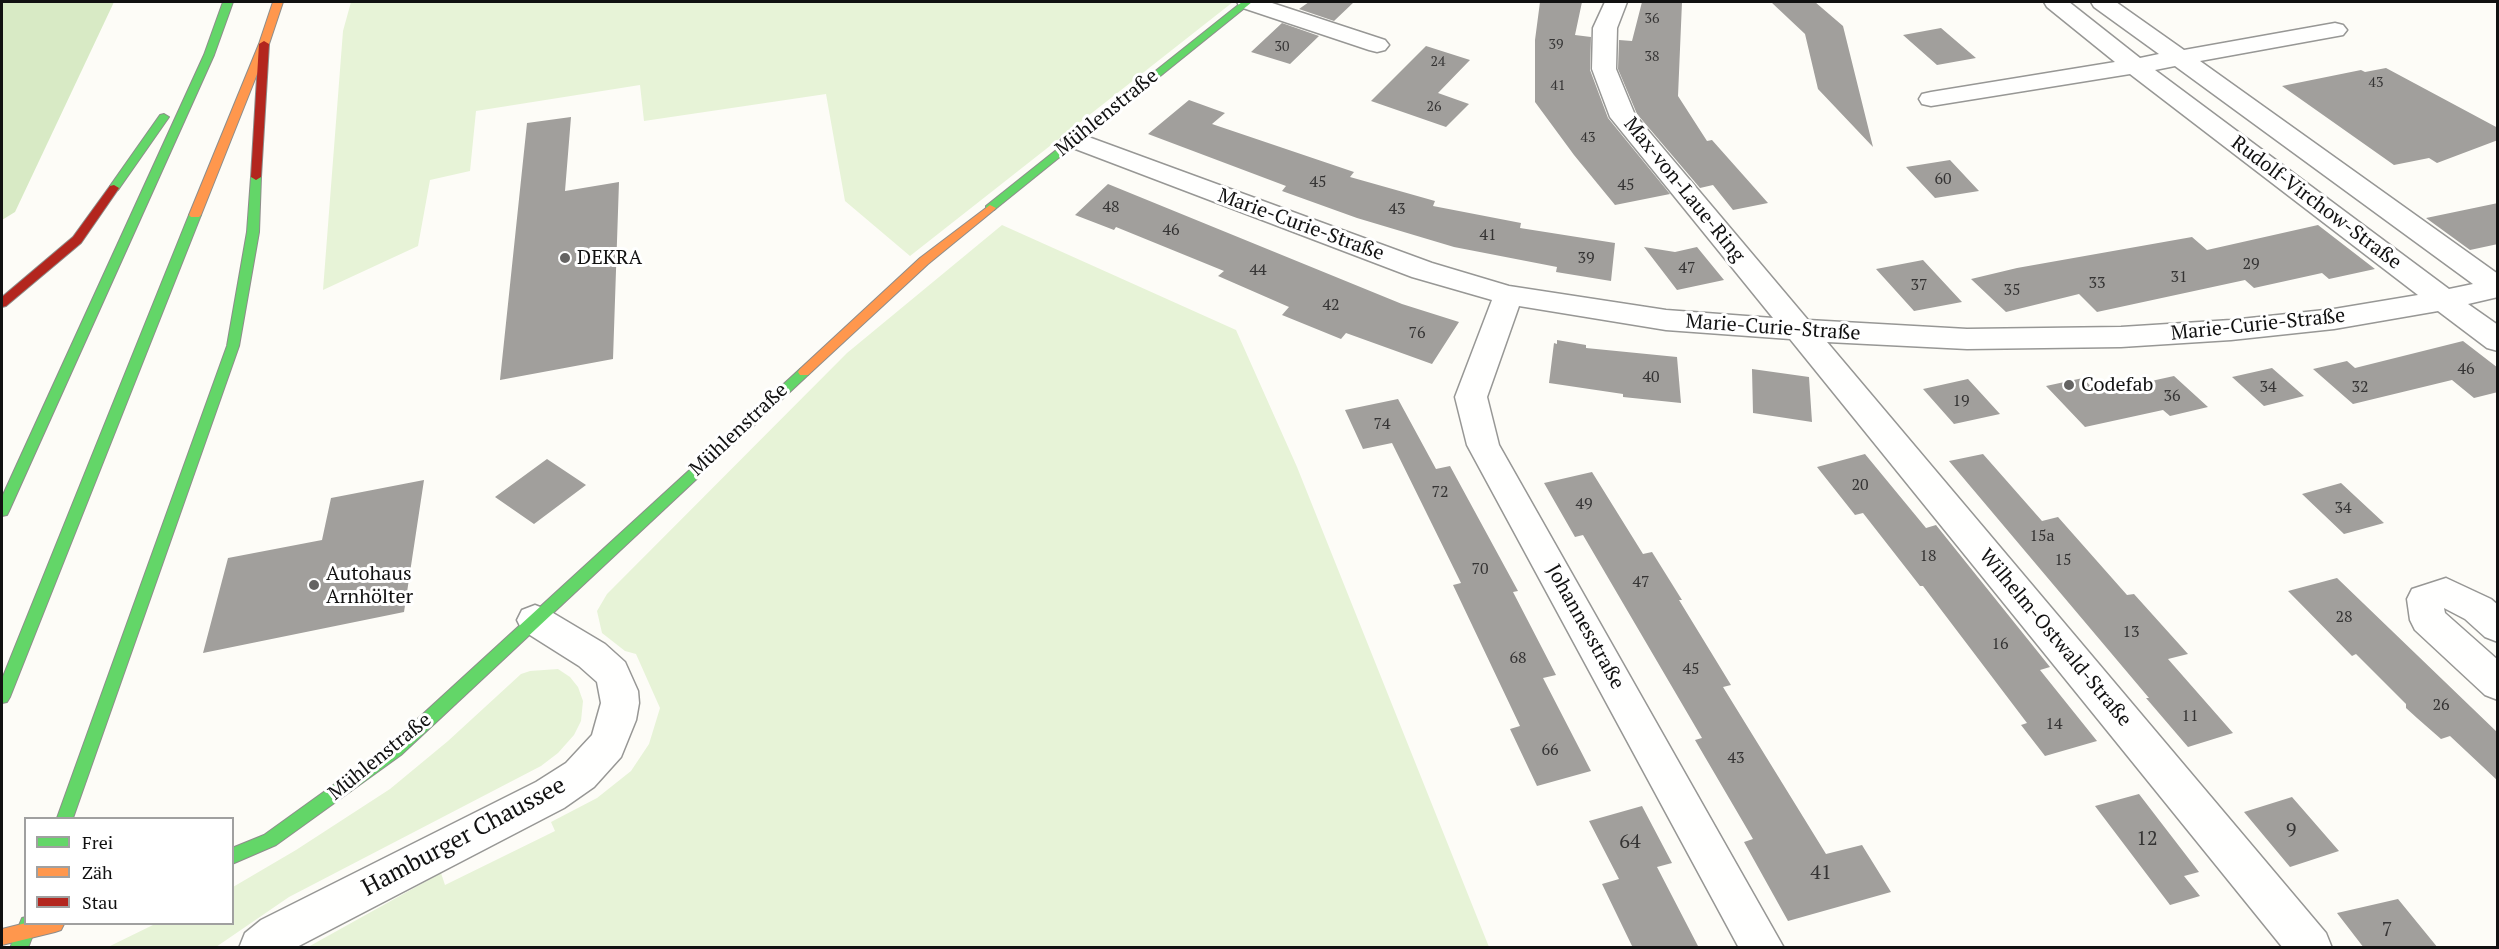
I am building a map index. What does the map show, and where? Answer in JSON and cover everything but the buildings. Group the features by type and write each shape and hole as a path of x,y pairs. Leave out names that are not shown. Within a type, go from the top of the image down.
{"main road":[{"path":"2,511 208,55 228,2"},
{"path":"2,697 264,44 278,2"},
{"name":"Mühlenstraße","path":"234,855 270,840 395,750 924,261 1247,2"},
{"path":"66,817 233,346 253,232 264,44"},
{"path":"2,303 76,240 208,55"},
{"path":"2,937 26,928 48,925"},
{"path":"19,948 26,928"}],"street":[{"name":"Mühlenstraße","path":"1247,2 1377,45"},
{"name":"Max-von-Laue-Ring","path":"1616,2 1605,28 1604,69 1623,117 1798,329"},
{"name":"Rudolf-Virchow-Straße","path":"2055,2 2135,66 2498,341"},
{"name":"Rudolf-Virchow-Straße","path":"2102,2 2497,288"},
{"path":"1931,99 2336,30"},
{"name":"Marie-Curie-Straße","path":"1074,140 1422,270 1508,295 1666,320 1883,336 1967,339 2121,337 2231,330 2334,319 2444,300 2497,288"},
{"name":"Johannesstraße","path":"1508,295 1471,397 1483,445 1763,948"},
{"name":"Wilhelm-Ostwald-Straße","path":"1798,329 2311,948"},
{"path":"2498,627 2478,609 2446,592 2425,599 2428,620 2498,684"},
{"name":"Hamburger Chaussee","path":"260,948 276,935 550,795 580,775 607,745 617,720 620,703 619,691 612,673 592,655 535,620"}],"green space":[{"path":"2,2 114,2 15,212 2,220"},
{"path":"351,2 1233,2 910,256 845,201 826,94 644,121 640,85 476,111 470,171 430,180 418,246 323,290 343,31"},
{"path":"1002,225 1236,330 1297,467 1489,947 308,947 441,873 445,885 555,831 551,822 597,798 631,771 649,744 660,708 636,654 625,651 602,633 597,611 607,594 847,353"},
{"path":"558,669 570,677 578,687 583,701 581,721 574,735 558,753 541,766 289,897 216,947 108,947 153,925 234,925 234,886 296,850 390,789 448,741 521,674"}],"traffic: fast":[{"path":"2,511 209,55 228,2"},
{"path":"990,208 1247,2"},
{"path":"114,188 164,117"},
{"path":"65,817 233,346 253,232 256,177"},
{"path":"2,697 195,215"},
{"path":"234,855 270,840 395,750 804,372"},
{"path":"19,948 28,925"}],"traffic: slow":[{"path":"195,215 264,44 278,2"},
{"path":"804,372 924,261 990,208"},
{"path":"2,937 51,925"}],"traffic: jam":[{"path":"256,177 264,44"},
{"path":"2,303 77,240 114,188"}],"place":[{"name":"DEKRA","path":"565,258"},
{"name":"Codefab","path":"2069,385"},
{"name":"Autohaus Arnhölter","path":"314,585"}]}
